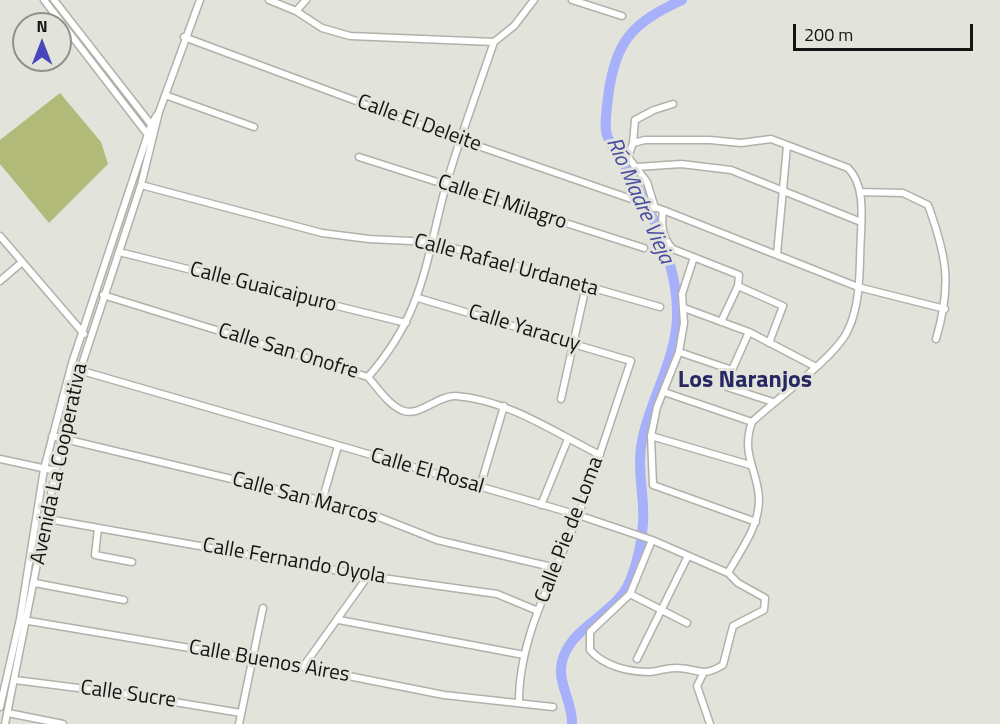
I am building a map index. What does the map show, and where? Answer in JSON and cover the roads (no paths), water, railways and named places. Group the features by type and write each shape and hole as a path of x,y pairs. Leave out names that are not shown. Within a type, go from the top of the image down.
{"street":[{"path":"44,0 153,140"},
{"path":"54,0 156,131"},
{"name":"Avenida La Cooperativa","path":"0,707 35,583 62,438 79,370 141,185 159,112 184,37 200,0"},
{"path":"269,0 296,11 322,28 350,36 494,42"},
{"path":"296,11 306,0"},
{"path":"368,377 391,350 418,298 446,185 494,42 514,26 534,0"},
{"path":"572,0 622,16"},
{"name":"Calle El Deleite","path":"184,37 461,140 663,210 858,286 945,309"},
{"path":"165,95 254,128"},
{"path":"653,208 647,182 628,157 633,143 635,120 654,110 673,104"},
{"name":"Avenida La Cooperativa","path":"6,724 15,680 44,469 52,436 83,332 148,134 159,112"},
{"path":"633,143 645,140 710,140 741,143 771,139 787,146 802,148 848,168 853,173 860,192 858,286 848,332 816,367 752,422 748,434 750,465 759,499 756,522 728,573"},
{"path":"777,254 787,146"},
{"name":"Calle El Milagro","path":"359,157 644,248"},
{"path":"637,167 681,164 731,170 861,222"},
{"name":"Calle Rafael Urdaneta","path":"141,185 322,232 432,242 660,307"},
{"path":"860,192 903,193 928,205 944,248 946,273 945,309 936,339"},
{"path":"663,210 661,224 666,242 673,249 739,274 738,286 721,322"},
{"path":"0,236 89,339"},
{"name":"Calle Guaicaipuro","path":"119,252 406,323"},
{"path":"694,257 684,283 684,308 679,352 657,407 651,436 653,485 756,522"},
{"path":"0,281 21,263"},
{"path":"561,399 586,286"},
{"path":"738,286 783,306 769,343"},
{"name":"Calle San Onofre","path":"96,294 368,377 397,408 406,412 416,411 453,396 504,406 600,455"},
{"name":"Calle Yaracuy","path":"418,298 631,360"},
{"path":"684,308 749,332 816,367"},
{"path":"749,332 727,387 773,402"},
{"path":"679,352 732,370"},
{"name":"Calle Pie de Loma","path":"519,701 524,655 538,611 578,515 631,360"},
{"name":"Calle El Rosal","path":"79,370 578,515 649,539 728,573 738,583 765,598 764,610 733,626 723,665 703,674"},
{"path":"664,392 752,422"},
{"path":"480,487 504,406"},
{"name":"Calle San Marcos","path":"52,436 361,510 437,540 556,568"},
{"path":"651,436 750,465"},
{"path":"541,505 568,439"},
{"path":"322,501 338,446"},
{"path":"0,459 56,471"},
{"name":"Calle Fernando Oyola","path":"48,519 368,576 497,594 538,611"},
{"path":"98,528 95,555 132,562"},
{"path":"649,539 630,594 590,632 590,650 607,665 648,672 678,668 703,674 697,686 711,724"},
{"path":"637,658 688,556"},
{"path":"303,667 339,620 368,576"},
{"path":"35,583 124,600"},
{"path":"630,594 687,623"},
{"path":"239,724 263,608"},
{"name":"Calle Buenos Aires","path":"23,620 303,667 444,695 519,701 553,707"},
{"path":"339,620 524,655"},
{"name":"Calle Sucre","path":"15,680 126,693 241,713"},
{"path":"8,713 63,724"}],"waterway":[{"name":"Río Madre Vieja","path":"572,724 561,675 563,658 576,637 624,592 633,574 643,523 641,447 673,346 677,312 673,278 657,227 631,174 608,138 606,123 608,97 615,61 629,36 650,17 682,0"}],"district":[{"name":"Los Naranjos","path":"745,381"}]}
